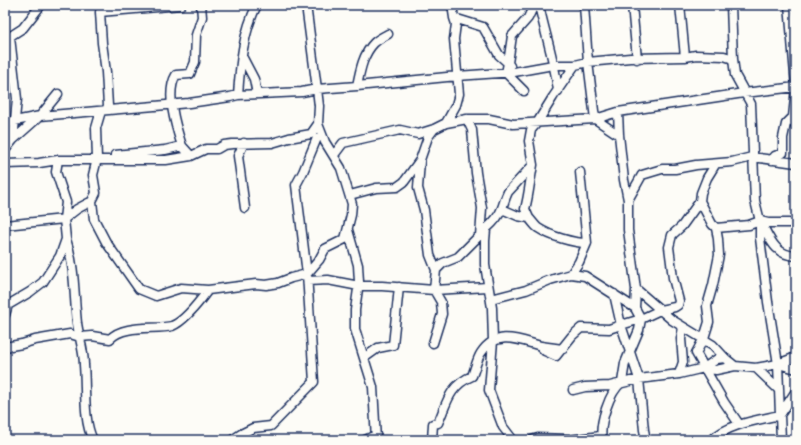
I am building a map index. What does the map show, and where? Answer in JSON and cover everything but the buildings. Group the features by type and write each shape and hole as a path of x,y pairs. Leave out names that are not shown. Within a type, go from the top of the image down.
{"street":[{"path":"13,140 17,99 7,38 23,28 41,5"},
{"path":"5,225 64,219 92,200 96,193 93,175 97,159 96,128 108,106 100,8 180,5"},
{"path":"191,156 182,146 177,129 172,104 172,81 176,75 190,74 195,62 196,35 202,17 201,5"},
{"path":"238,95 240,68 245,41 257,5"},
{"path":"232,440 240,437 253,428 271,426 314,382 308,278 296,185 318,138 318,89 306,5"},
{"path":"446,123 456,105 459,94 454,39 456,24 452,5"},
{"path":"524,91 510,73 508,63 512,36 528,18 534,5"},
{"path":"539,5 556,75 558,91"},
{"path":"584,5 588,62 596,119 619,134"},
{"path":"632,5 637,59"},
{"path":"680,5 685,57"},
{"path":"731,5 733,59 736,75 751,104"},
{"path":"789,5 794,45 796,88 793,117 796,126"},
{"path":"454,18 483,27 499,55 508,63"},
{"path":"357,86 361,68 367,54 374,43 388,34"},
{"path":"5,123 40,116 172,104 238,95 302,92 318,89 457,76 510,73 553,65 575,65 588,62 685,57 696,55 718,55 733,59"},
{"path":"243,58 254,79 257,94"},
{"path":"575,65 538,123 531,130 529,136 533,165 530,178 529,195 525,209 538,228 574,243 587,244"},
{"path":"5,164 97,159 166,160 191,156 206,149 217,149 224,145 272,143 289,138 318,138 336,144 400,130 418,134 434,130 446,123 467,119 489,119 513,124 596,119 618,112 744,93 796,88"},
{"path":"758,92 751,104 754,201 760,221 778,251 796,256"},
{"path":"5,150 13,140 40,116 58,94"},
{"path":"618,112 624,180 628,200 628,230 636,288 635,308"},
{"path":"772,160 775,156 783,153 783,138 786,124 793,117"},
{"path":"467,119 472,130 476,173 482,208 480,236"},
{"path":"308,278 325,249 345,239 352,204 341,168 334,155 318,138 318,124"},
{"path":"433,343 442,314 441,302 434,290 436,270 430,255 424,210 418,188 420,160 428,137 434,130"},
{"path":"244,143 238,156 245,208"},
{"path":"334,155 343,143"},
{"path":"97,159 108,156 165,150 182,146"},
{"path":"628,200 642,175 662,169 675,169 696,165 732,162 752,157 793,162 796,170"},
{"path":"58,160 56,172 66,202 64,219 66,239 71,254 77,325 82,345 86,418 93,440"},
{"path":"350,195 376,188 397,187 404,182 420,160"},
{"path":"39,163 56,172"},
{"path":"432,440 433,424 438,423 448,396 462,380 472,376 481,353 493,341 506,338 517,339 540,345 545,351 556,356 572,336 581,328 609,329 678,305 679,301 673,278 669,247 672,235 682,226 700,201 701,193 707,178 715,164"},
{"path":"436,270 443,263 458,258 495,221 502,210 508,192 533,165"},
{"path":"571,274 580,262 587,244 586,220 580,172"},
{"path":"92,200 94,219 106,242 139,289 156,296 181,288 208,290 256,284 266,285 278,283 291,278 328,280 359,286 434,290 488,287"},
{"path":"683,362 696,353 704,338 708,322 707,306 719,255 716,228 712,224 700,201"},
{"path":"502,210 518,216 530,218"},
{"path":"760,221 760,238 768,302 778,364 782,440"},
{"path":"716,228 749,225 760,221 768,223 789,223"},
{"path":"486,229 485,265 490,299 493,341 489,390 503,427 513,440"},
{"path":"348,230 358,265 359,286 354,310 355,329 373,387 376,437 365,440"},
{"path":"5,315 8,305 30,292 43,282 60,256 66,239"},
{"path":"490,299 526,290 550,280 571,274 585,276 614,294 635,308 641,319 639,330 625,363 622,382 615,387 601,424 602,438 568,440 538,438 532,440"},
{"path":"364,358 378,348 393,345 398,287"},
{"path":"636,288 660,310 683,327 704,338 713,345 735,366"},
{"path":"5,347 70,334 80,337 92,336 110,339 112,336 121,332 172,326 178,324 195,307 208,290"},
{"path":"614,294 621,325 639,379 646,440"},
{"path":"679,374 683,362 681,339 683,327"},
{"path":"696,353 724,402 739,424"},
{"path":"704,368 716,370 735,366 756,368 778,364 796,356"},
{"path":"573,390 585,387 610,386 639,379 679,374 704,368 717,359 725,358"},
{"path":"778,364 796,369"},
{"path":"756,368 779,390"},
{"path":"712,440 726,429 739,424 780,415 796,391"}]}
